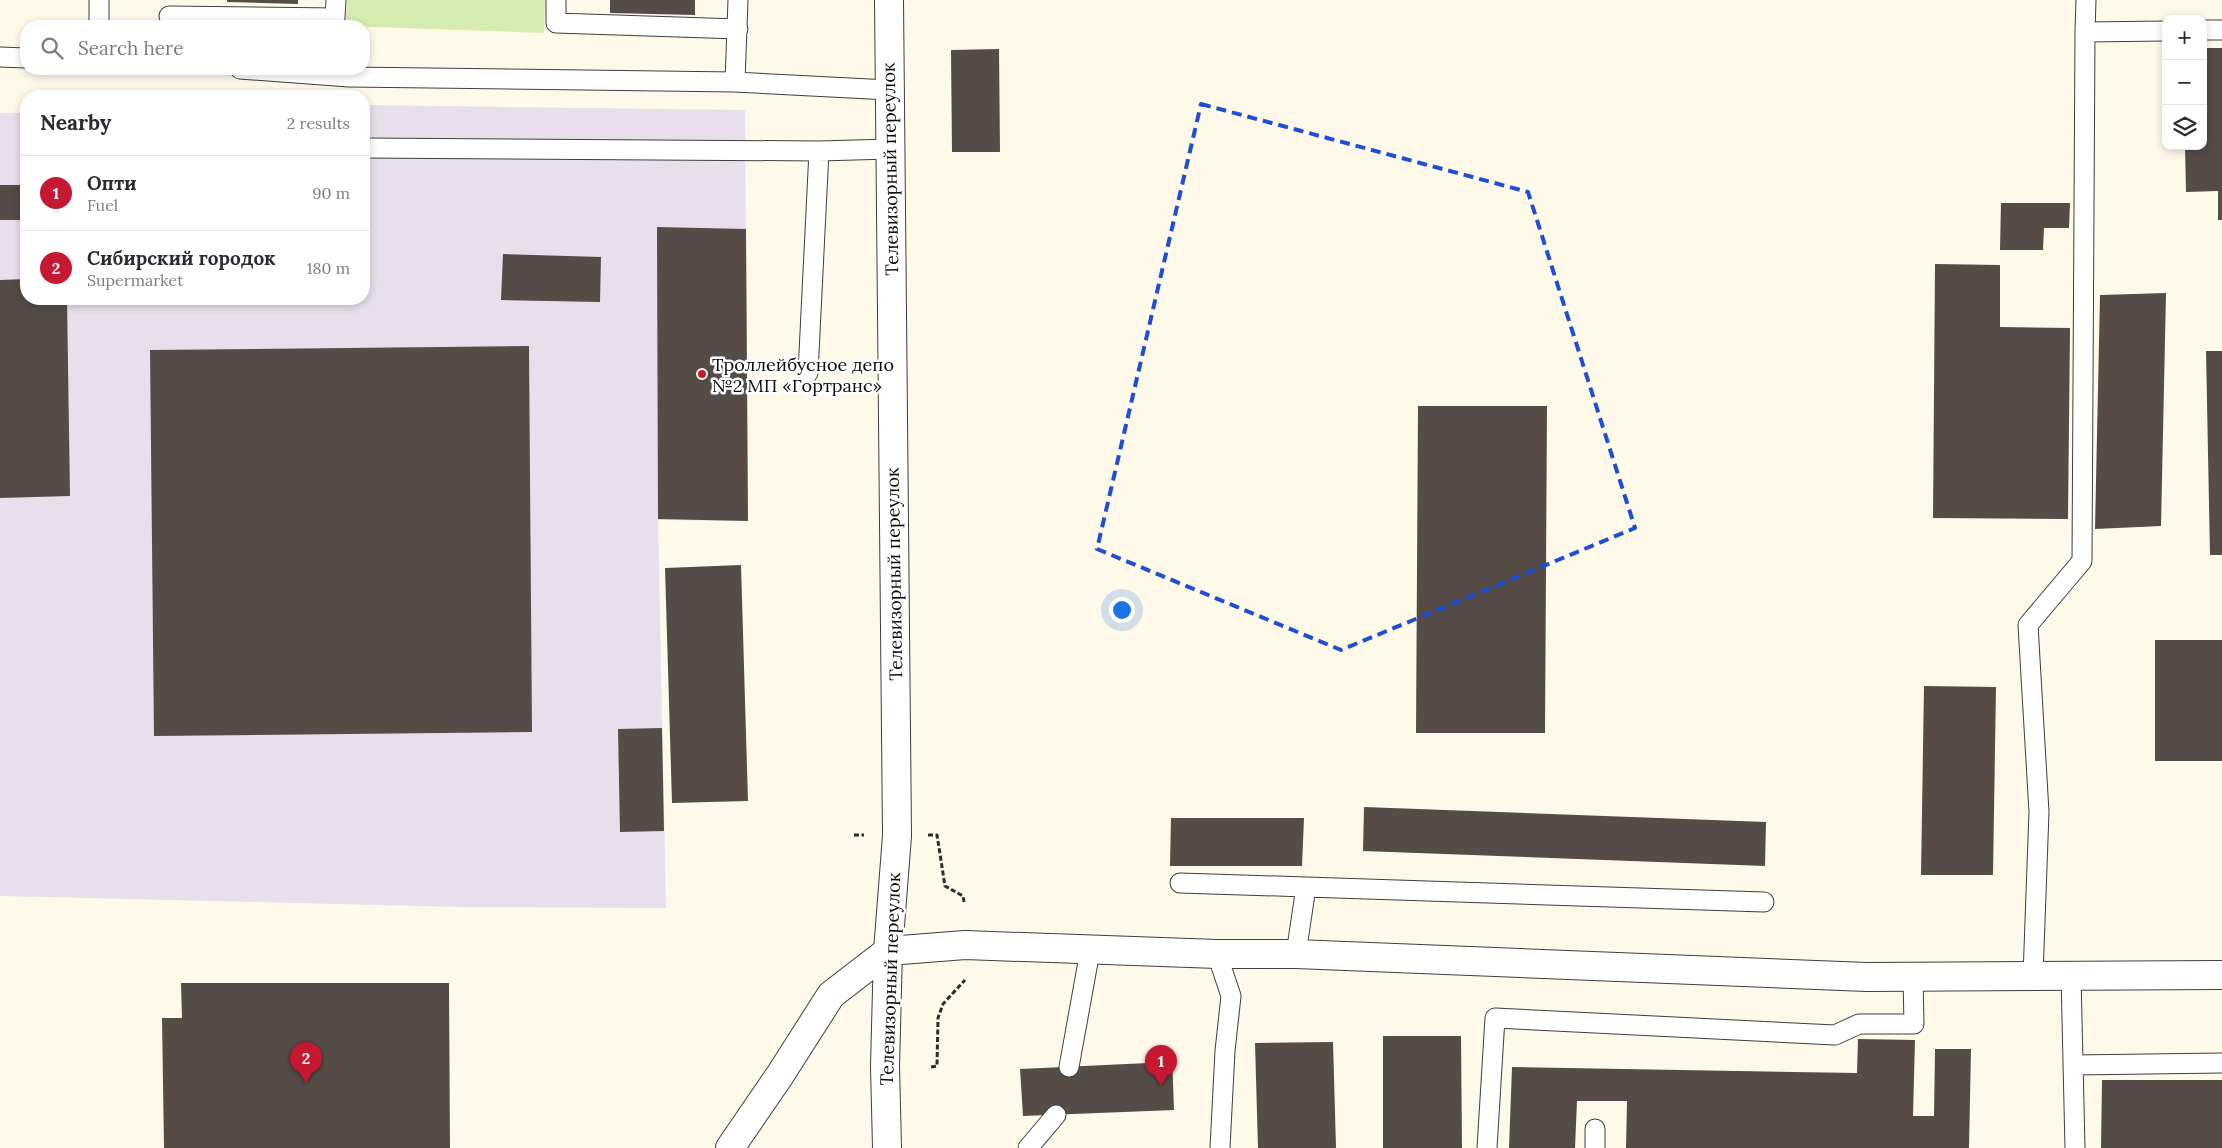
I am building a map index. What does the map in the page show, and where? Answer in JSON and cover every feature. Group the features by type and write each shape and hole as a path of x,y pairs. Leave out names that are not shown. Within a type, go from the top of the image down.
{"street":[{"name":"Телевизорный переулок","path":"886,1148 885,1066 888,951 897,836 889,0"},
{"path":"730,1148 832,995 888,951 965,945 1217,954 1296,954 1912,978 2222,975"}],"lane":[{"path":"99,0 99,20"},
{"path":"170,14 335,18 336,0"},
{"path":"556,0 556,23 738,29"},
{"path":"735,82 738,0"},
{"path":"2032,976 2039,812 2028,625 2082,561 2086,0"},
{"path":"2207,30 2222,30"},
{"path":"2085,32 2162,31"},
{"path":"0,57 20,58"},
{"path":"322,75 349,77 735,82 889,90"},
{"path":"370,148 819,151 890,149"},
{"path":"808,373 819,151"},
{"path":"1180,883 1764,902"},
{"path":"1296,954 1306,887"},
{"path":"1069,1067 1090,950"},
{"path":"1217,954 1231,996 1225,1051 1220,1148"},
{"path":"2071,976 2075,1148"},
{"path":"1487,1148 1495,1018 1834,1035 1859,1024 1914,1024 1912,978"},
{"path":"2074,1065 2222,1063"},
{"path":"1028,1148 1056,1115"},
{"path":"1595,1148 1596,1129"}],"path":[{"path":"854,835 870,835"},
{"path":"928,835 937,835 945,886 963,896 964,902"},
{"path":"930,1067 937,1066 938,1018 943,1004 965,980"}],"highlighted area":[{"path":"1201,104 1528,192 1635,528 1341,650 1097,549"}],"shaded area":[{"name":"Троллейбусное депо №2 МП «Гортранс»","path":"370,105 745,110 748,521 658,520 666,908 461,907 0,896 0,113 20,113 20,305 370,305"}],"green space":[{"path":"347,0 545,0 544,33 370,27 370,20 346,20"}],"building":[{"path":"227,0 298,0 298,4 227,2"},
{"path":"610,0 695,0 695,15 610,13"},
{"path":"2207,48 2222,48 2222,220 2218,220 2218,191 2186,192 2185,150 2207,150"},
{"path":"999,49 1000,152 952,152 951,50"},
{"path":"0,185 20,185 20,220 0,220"},
{"path":"2001,203 2070,203 2069,228 2044,228 2043,250 2000,250"},
{"name":"Троллейбусное депо №2 МП «Гортранс»","path":"657,227 746,229 748,521 658,519"},
{"path":"503,254 601,257 600,302 501,300"},
{"path":"1935,264 2000,265 2000,327 2070,328 2068,519 1933,518"},
{"path":"20,279 20,305 67,305 70,496 0,498 0,280"},
{"path":"2166,293 2161,526 2095,529 2100,295"},
{"path":"529,346 532,732 154,736 150,350"},
{"path":"2206,351 2222,351 2222,555 2210,555"},
{"path":"1418,406 1547,406 1545,733 1416,733"},
{"path":"741,565 748,801 672,803 665,568"},
{"path":"2155,640 2222,640 2222,761 2155,761"},
{"path":"1924,686 1996,687 1993,875 1921,875"},
{"path":"662,728 664,831 620,832 618,729"},
{"path":"1364,807 1766,822 1765,866 1363,851"},
{"path":"1171,818 1304,818 1302,866 1170,866"},
{"path":"181,983 449,983 450,1148 164,1148 162,1018 182,1018"},
{"path":"1383,1036 1461,1036 1462,1148 1383,1148"},
{"path":"1858,1039 1915,1040 1913,1116 1934,1116 1935,1049 1971,1049 1969,1148 1626,1148 1627,1101 1577,1101 1575,1148 1509,1148 1512,1067 1857,1073"},
{"path":"1333,1042 1336,1148 1258,1148 1255,1043"},
{"path":"1172,1054 1174,1110 1023,1116 1020,1069 1148,1063 1147,1055"},
{"path":"2102,1080 2222,1080 2222,1148 2101,1148"}],"place":[{"name":"Троллейбусное депо №2 МП «Гортранс»","path":"702,374"},
{"name":"Сибирский городок","path":"306,1083"},
{"name":"Опти","path":"1161,1086"}]}
